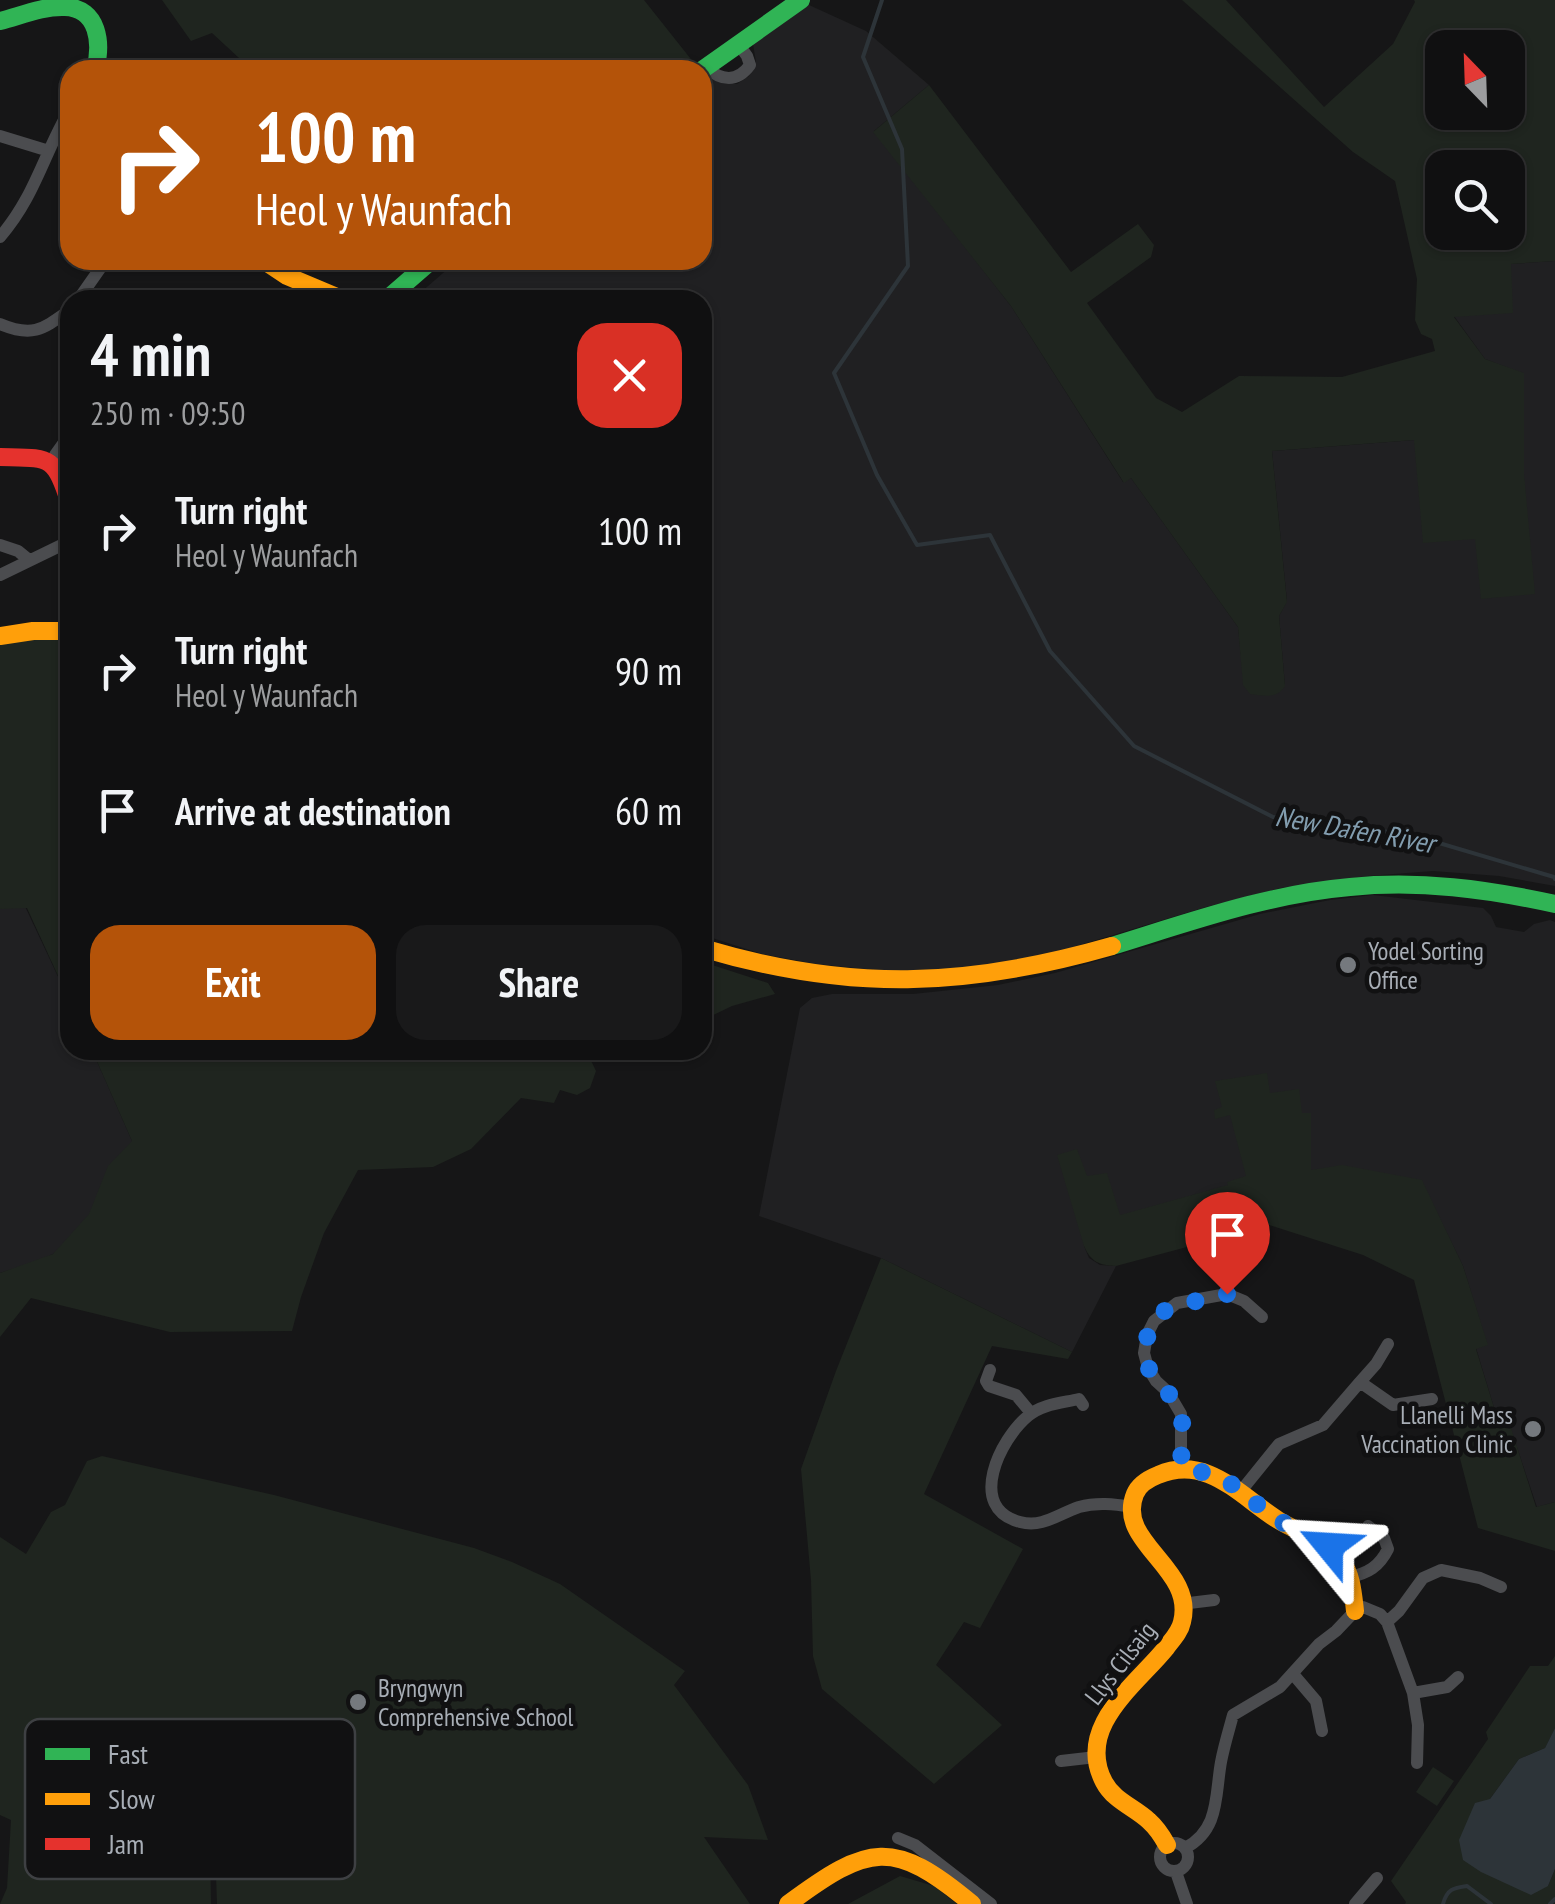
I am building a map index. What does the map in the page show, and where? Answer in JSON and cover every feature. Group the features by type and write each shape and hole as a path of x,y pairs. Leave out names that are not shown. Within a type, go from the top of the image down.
{"street":[{"path":"712,62 801,0"},
{"path":"0,21 67,6 91,19 101,41 99,60"},
{"path":"712,72 734,79 744,74 750,66 738,44"},
{"path":"0,237 25,203 60,129"},
{"path":"0,136 49,152"},
{"path":"279,270 324,290"},
{"path":"398,290 420,270"},
{"path":"0,324 17,331 43,330 60,317"},
{"path":"60,448 55,455 60,477"},
{"path":"0,457 48,459 56,466"},
{"path":"0,545 29,560"},
{"path":"0,574 60,546"},
{"path":"0,636 60,631"},
{"path":"712,951 782,970 846,979 965,978 1041,965 1267,900 1324,890 1387,884 1445,885 1505,892 1555,904"},
{"path":"1181,1466 1181,1414 1148,1368 1144,1353 1154,1321 1177,1304 1227,1294 1244,1301 1262,1317"},
{"path":"1242,1491 1278,1444 1324,1424 1376,1364 1388,1344"},
{"path":"990,1370 986,1381 989,1386 1016,1395 1031,1414"},
{"path":"1360,1382 1393,1405 1432,1399"},
{"path":"1083,1405 1079,1399 1045,1406 1012,1433 996,1460 990,1487 996,1505 1006,1516 1022,1523 1043,1523 1080,1507 1106,1503 1132,1507 1136,1490 1152,1476 1181,1466 1219,1477 1276,1519 1329,1546 1350,1577 1355,1611"},
{"name":"Llys Cilsaig","path":"1096,1758 1096,1744 1106,1715 1164,1651 1182,1624 1180,1586 1140,1537 1132,1507"},
{"path":"1350,1577 1372,1570 1388,1550 1384,1538 1368,1526"},
{"path":"1387,1622 1423,1578 1441,1570 1501,1587"},
{"path":"1181,1604 1214,1600"},
{"path":"1061,1761 1096,1758 1106,1788 1176,1846 1188,1860 1184,1868 1176,1872 1167,1870 1160,1855 1176,1846 1200,1838 1214,1817 1221,1760 1233,1714 1280,1687 1319,1644 1363,1607 1380,1614 1387,1622 1413,1693 1418,1726 1417,1763"},
{"path":"1292,1674 1316,1700 1322,1731"},
{"path":"1413,1693 1447,1687 1458,1677"},
{"path":"898,1838 915,1844 992,1904"},
{"path":"788,1904 854,1860 895,1857 914,1862 972,1904"},
{"path":"1176,1872 1187,1904"},
{"path":"1355,1904 1377,1878"}],"shaded area":[{"path":"162,0 644,0 692,60 241,60 212,33 191,41"},
{"path":"1182,0 1226,0 1324,107 1393,44 1414,0 1555,0 1555,261 1511,264 1513,313 1454,317 1485,359 1524,373 1524,474 1535,594 1481,599 1475,539 1423,543 1414,440 1272,451 1287,602 1279,616 1285,686 1274,695 1250,694 1243,685 1238,627 1131,478 1124,483 1011,306 873,132 929,85 1071,272 1138,224 1154,245 1151,257 1087,303 1156,398 1182,412 1239,376 1342,377 1435,351 1432,339 1421,334 1415,320 1417,279 1395,181 1353,152"},
{"path":"809,5 866,31 929,85 874,131 1011,306 1123,482 1131,478 1238,627 1244,685 1285,686 1279,616 1287,601 1272,451 1414,440 1524,474 1524,374 1485,359 1454,316 1511,264 1555,261 1555,886 1499,876 1433,871 1281,888 1043,956 946,971 886,971 816,964 762,954 712,938 712,290 424,290 446,270 712,270 712,78 737,84 749,76 756,62 753,44"},
{"path":"60,632 60,980 27,908 0,909 0,638"},
{"path":"0,860 60,981 60,1060 96,1060 158,1200 41,1260 0,1273"},
{"path":"1373,895 1483,908 1496,927 1524,932 1534,924 1555,922 1555,1502 1537,1507 1504,1409 1495,1411 1476,1348 1487,1344 1463,1266 1421,1180 1212,1190 1119,1216 1084,1246 1089,1258 1100,1265 1116,1266 1072,1352 881,1258 759,1216 800,1008 812,998 832,994 913,994 998,985 1055,973 1260,914"},
{"path":"712,965 768,983 775,994 712,1016"},
{"path":"96,1060 591,1060 596,1071 590,1088 577,1095 560,1090 554,1103 521,1098 471,1149 433,1167 358,1170 324,1233 292,1331 170,1332 31,1298 0,1337 0,1273 53,1254 89,1214 108,1166 132,1141"},
{"path":"1267,1073 1270,1093 1299,1089 1302,1113 1311,1113 1311,1170 1342,1165 1422,1180 1463,1266 1488,1345 1476,1349 1495,1411 1505,1409 1536,1507 1555,1502 1555,1551 1478,1528 1414,1280 1363,1255 1269,1225 1116,1266 1096,1262 1090,1256 1057,1155 1077,1149 1087,1176 1107,1173 1120,1215 1228,1185 1227,1182 1246,1176 1230,1115 1215,1119 1214,1110 1222,1107 1215,1081"},
{"path":"881,1258 1072,1352 1068,1359 992,1346 924,1494 1023,1549 980,1628 964,1622 936,1665 1002,1725 934,1784 822,1689 813,1656 801,1469"},
{"name":"Bryngwyn Comprehensive School","path":"102,1456 274,1495 474,1548 560,1584 685,1671 674,1685 748,1785 768,1840 704,1837 750,1904 217,1904 216,1879 355,1879 355,1719 25,1719 25,1879 211,1879 211,1904 0,1904 7,1888 11,1820 0,1815 0,1537 26,1554 51,1512 65,1505 87,1461"},
{"path":"1555,1656 1555,1728 1545,1748 1519,1759 1490,1799 1548,1886 1555,1869 1555,1904 1405,1904 1391,1881 1488,1739 1486,1732 1530,1666 1548,1666"},
{"path":"1555,1728 1555,1869 1548,1886 1531,1895 1463,1860 1459,1840 1475,1803 1490,1799 1519,1759 1545,1748"},
{"path":"1433,1767 1454,1781 1437,1806 1416,1792"},
{"path":"900,1876 934,1886 957,1904 848,1904"}],"waterway":[{"name":"New Dafen River","path":"882,0 863,57 902,149 908,266 834,373 877,475 917,545 990,535 1050,651 1134,746 1273,817 1412,835 1555,879"},
{"name":"New Dafen River","path":"1467,1886 1491,1904"},
{"name":"New Dafen River","path":"1443,1904 1451,1890 1467,1886"},
{"name":"New Dafen River","path":"1550,1904 1555,1899"}],"traffic: fast":[{"path":"712,63 801,0"},
{"path":"0,21 48,8 76,9 85,14 95,29 96,60"},
{"path":"398,290 420,270"},
{"path":"1112,946 1259,902 1350,887 1453,887 1555,904"}],"traffic: slow":[{"path":"278,270 320,290"},
{"path":"0,636 60,631"},
{"path":"712,951 808,972 907,979 1007,970 1112,946"},
{"path":"1167,1845 1152,1824 1108,1789 1097,1762 1097,1743 1113,1708 1166,1648 1182,1622 1183,1603 1178,1586 1136,1527 1132,1511 1139,1487 1176,1470 1192,1470 1222,1481 1335,1553 1348,1572 1355,1611"},
{"path":"788,1904 840,1869 881,1857 900,1859 921,1868 972,1904"}],"traffic: jam":[{"path":"0,457 40,459 54,467 60,479"}],"place":[{"name":"Yodel Sorting Office","path":"1348,965"},
{"name":"Llanelli Mass Vaccination Clinic","path":"1533,1429"},
{"name":"Bryngwyn Comprehensive School","path":"358,1702"}],"route":[{"path":"1227,1294 1165,1310 1148,1334 1144,1353 1148,1368 1181,1414 1181,1466 1219,1477 1276,1519 1329,1546"}]}
